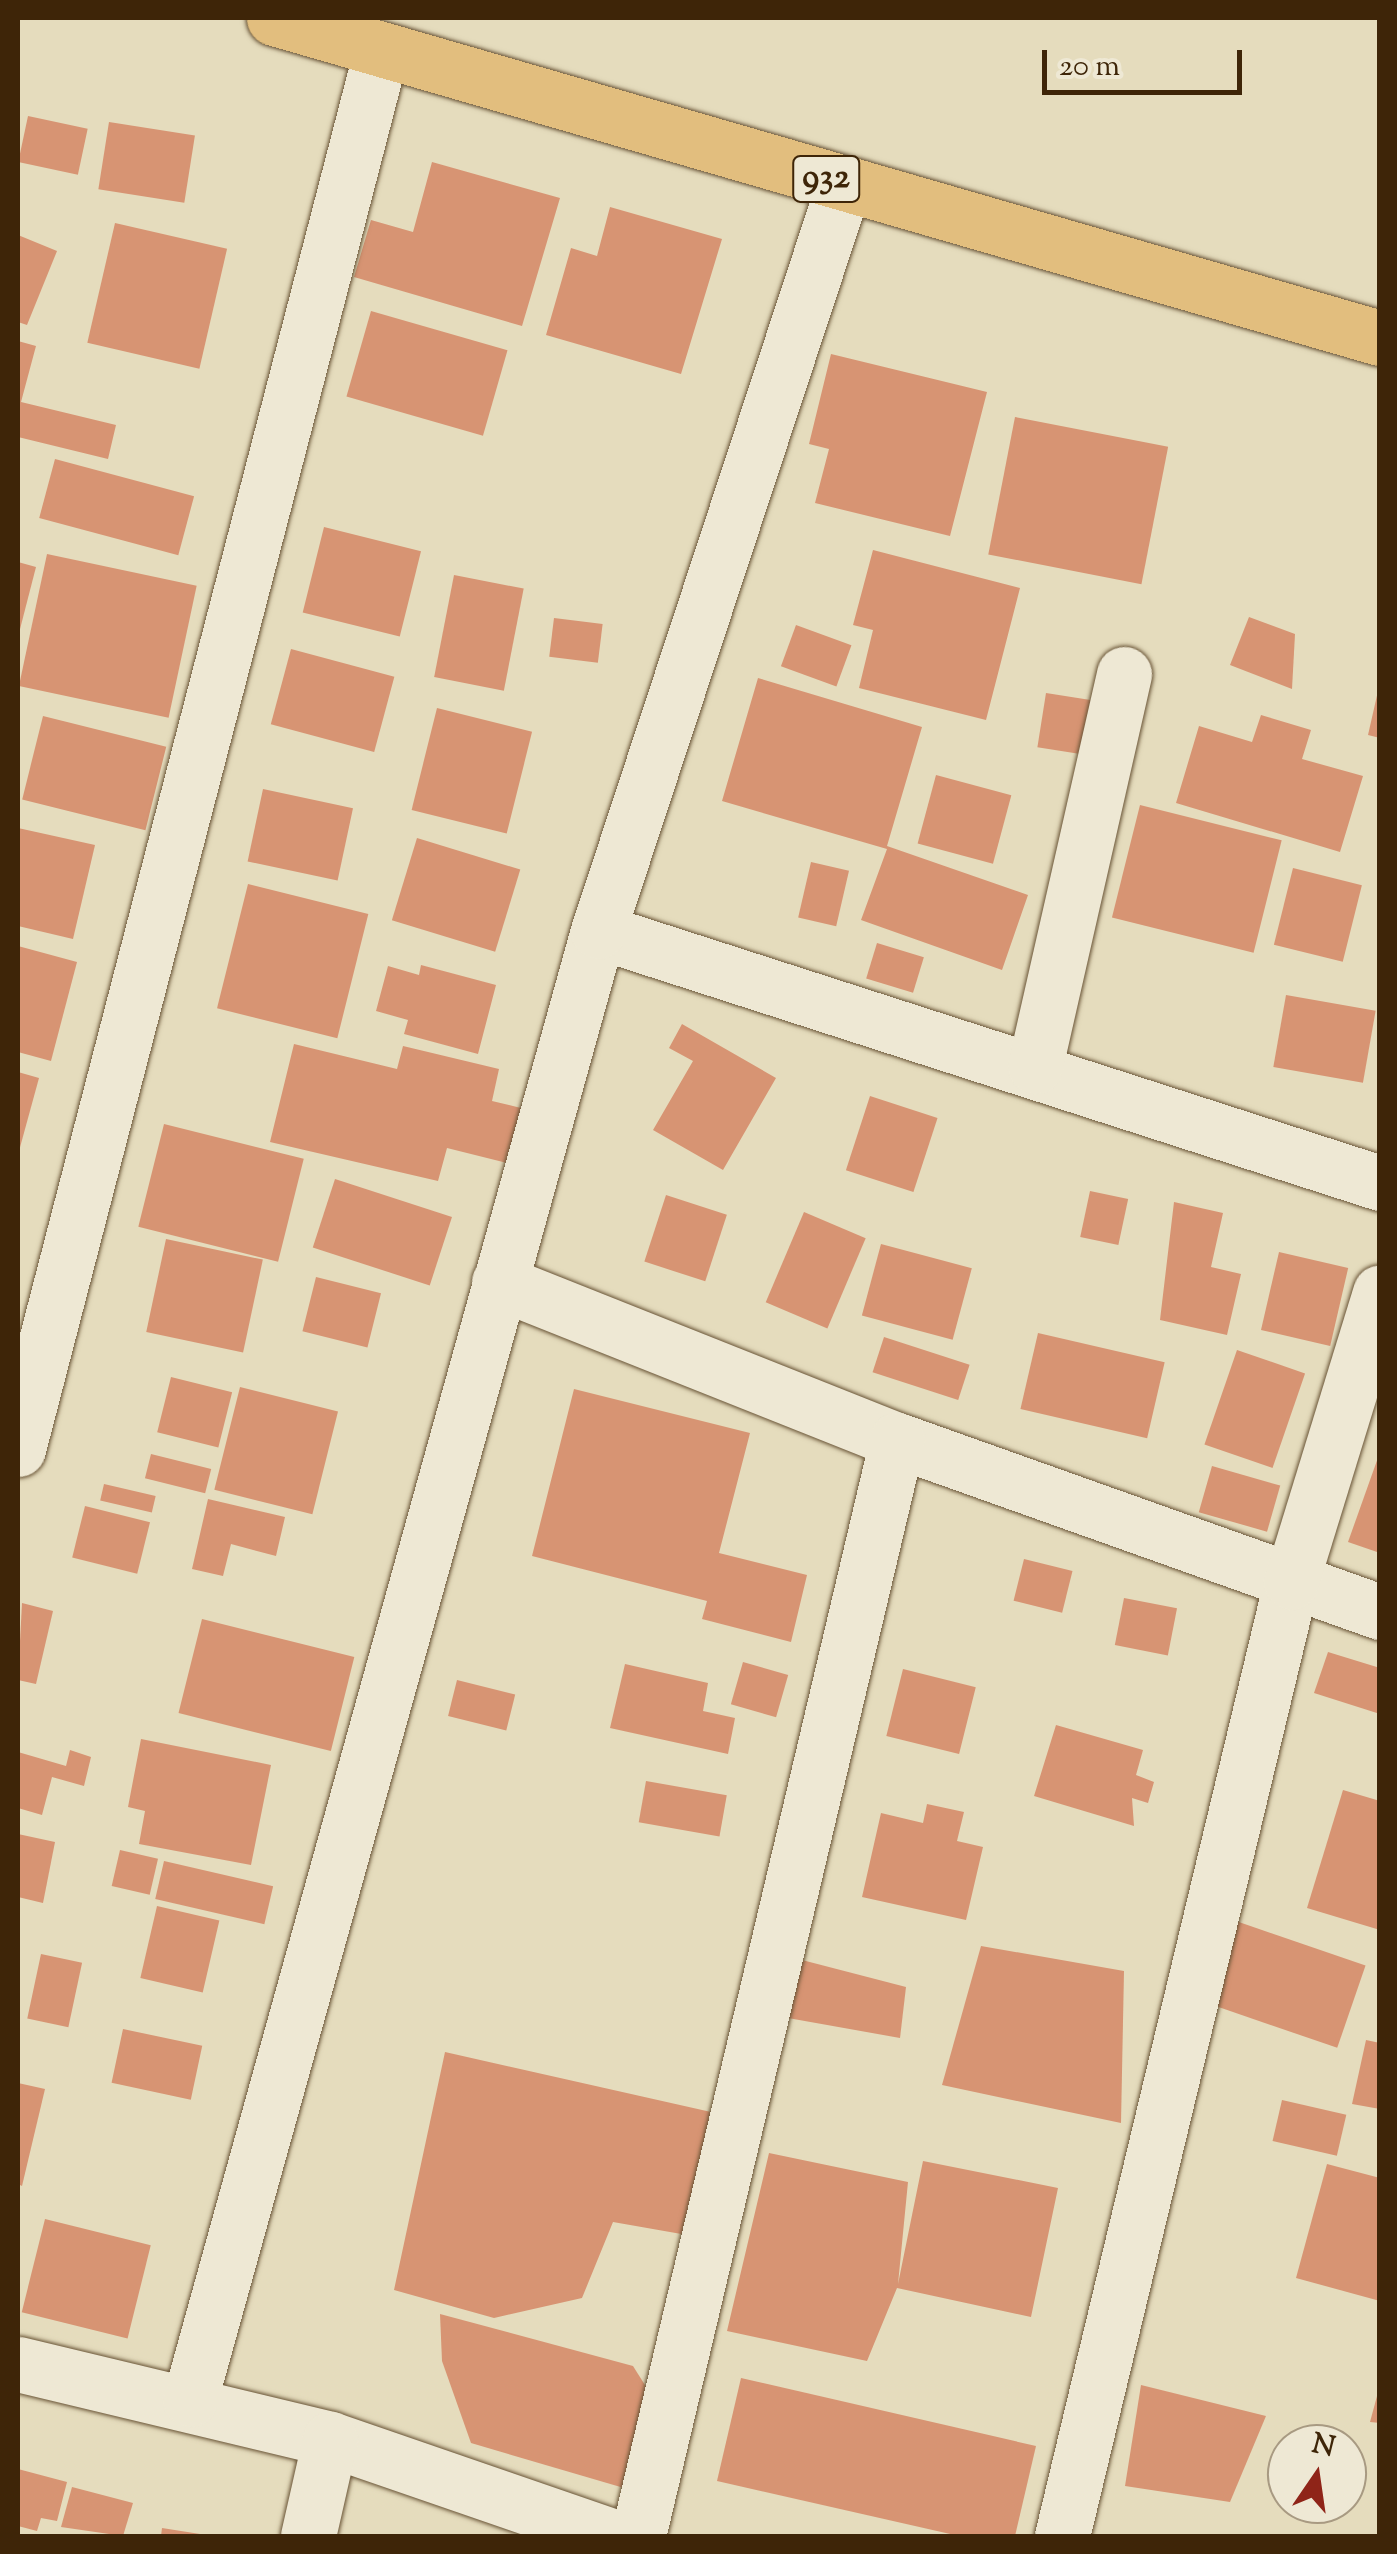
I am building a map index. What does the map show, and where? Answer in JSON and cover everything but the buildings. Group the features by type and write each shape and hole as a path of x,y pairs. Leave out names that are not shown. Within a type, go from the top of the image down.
{"main road":[{"name":"932","path":"274,18 1380,338"}],"street":[{"path":"18,1449 381,51"},
{"path":"190,2399 598,931 844,184"},
{"path":"1034,1066 1124,674"},
{"path":"598,931 1034,1066 1380,1183"},
{"path":"499,1282 897,1440 1380,1612"},
{"path":"1062,2536 1291,1582 1380,1292"},
{"path":"638,2536 897,1440"},
{"path":"18,2364 190,2399 330,2439 610,2536"},
{"path":"308,2536 330,2439"}]}
